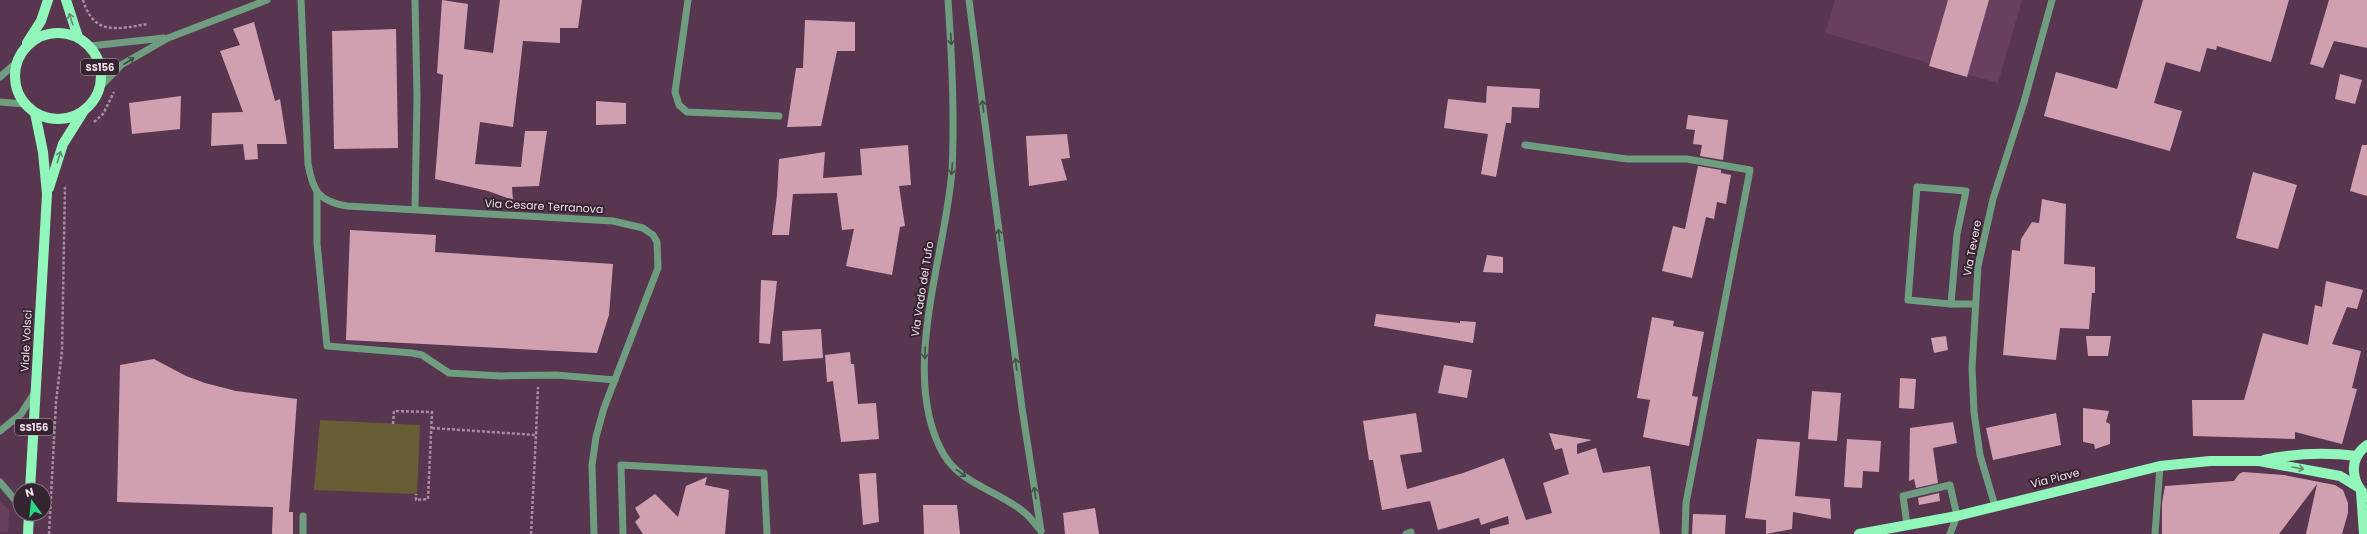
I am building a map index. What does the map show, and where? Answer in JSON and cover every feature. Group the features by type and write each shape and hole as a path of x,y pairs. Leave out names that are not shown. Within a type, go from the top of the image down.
{"main road":[{"name":"Viale Volsci","path":"25,48 33,40 55,32 78,37 90,46 98,58 102,72 100,87 94,100 84,110 73,117 60,119 47,118 35,113 24,104 15,84 16,63 41,21 48,0"},
{"path":"66,0 78,37"},
{"name":"Viale Volsci","path":"48,194 63,144 84,110"},
{"name":"Viale Volsci","path":"30,482 48,194 43,152 35,113"},
{"path":"2366,533 2362,492 2353,472 2357,456 2367,445"},
{"name":"Via Piave","path":"2259,461 2293,454 2357,456"},
{"name":"Via Piave","path":"1859,534 1957,516 2160,466 2210,461 2259,461 2340,476 2362,492"},
{"path":"28,522 28,534"}],"street":[{"path":"100,87 121,66 168,38 267,0"},
{"path":"301,0 308,164 311,182 317,192 317,243 327,346 412,352 422,355 448,373 501,376 539,375 616,380"},
{"path":"415,209 417,96 416,0"},
{"path":"688,0 675,92 679,105 687,112 779,116"},
{"name":"Via Vado del Tufo","path":"948,0 954,114 952,171 925,339 924,381 927,399 935,436 945,456 955,469 1025,513 1041,533"},
{"name":"Via Vado del Tufo","path":"969,0 1021,400 1041,533"},
{"name":"Via Tevere","path":"1994,506 1980,455 1974,412 1972,368 1978,266 1993,199 2024,102 2052,0"},
{"path":"90,46 168,38"},
{"path":"0,77 16,63"},
{"path":"0,102 24,104"},
{"path":"1525,145 1627,159 1687,159 1750,170 1686,503 1684,534"},
{"path":"1951,304 1957,234 1966,191 1917,186 1908,300 1951,304 1975,304"},
{"name":"Via Cesare Terranova","path":"317,192 328,201 337,204 613,221 643,228 653,235 657,242 658,268 604,408 593,451 594,534"},
{"path":"0,431 21,414 36,392"},
{"path":"623,534 621,465 764,474 767,534"},
{"path":"2155,534 2160,466"},
{"path":"0,482 12,496"},
{"path":"1907,525 1903,496 1950,485 1957,516 1950,534"},
{"path":"303,516 303,534"},
{"path":"1406,534 1410,532 1411,534"}],"path":[{"path":"83,0 88,15 98,24 116,29 148,24"},
{"path":"92,124 103,114 115,90"},
{"path":"48,534 56,402 62,351 66,185"},
{"path":"531,534 539,375"},
{"path":"393,424 394,410 432,412 428,499 416,500 416,494"},
{"path":"432,428 536,435"}],"shaded area":[{"path":"1835,0 2022,0 1998,83 1825,33"},
{"path":"320,420 420,425 417,494 314,490"},
{"path":"0,501 9,510 8,532 0,532"}],"building":[{"path":"442,0 468,4 464,49 493,53 500,0 582,0 578,28 560,28 560,43 523,41 513,127 480,122 475,164 521,167 525,131 547,131 539,186 512,187 513,200 488,191 435,179 443,75 437,73"},
{"path":"1948,0 1989,0 1967,77 1929,66"},
{"path":"2143,0 2289,0 2271,62 2217,46 2216,50 2207,48 2200,72 2166,62 2154,103 2182,111 2170,151 2044,116 2056,72 2117,89"},
{"path":"2329,0 2367,0 2367,48 2334,41 2323,68 2310,64"},
{"path":"805,20 855,22 855,51 837,51 821,126 787,127 796,68 803,68"},
{"path":"254,22 275,101 280,99 287,144 257,144 258,159 245,160 243,144 211,146 212,113 243,112 220,51 240,45 233,29"},
{"path":"396,29 398,148 334,149 332,31"},
{"path":"2340,74 2362,80 2355,104 2335,99"},
{"path":"1487,86 1540,89 1539,108 1512,107 1511,123 1506,123 1496,177 1481,174 1488,134 1444,128 1448,99 1486,103"},
{"path":"181,96 180,129 132,134 129,103"},
{"path":"596,101 626,103 626,124 596,125"},
{"path":"1688,115 1728,120 1723,160 1700,156 1702,145 1693,144 1695,130 1686,129"},
{"path":"1067,134 1070,158 1061,159 1067,180 1029,186 1026,136"},
{"path":"908,145 911,185 899,186 905,226 900,227 892,275 846,266 854,229 842,230 837,193 793,194 789,235 772,235 777,195 779,159 825,152 823,178 862,175 860,149"},
{"path":"2362,145 2367,145 2367,196 2350,191"},
{"path":"1698,166 1721,170 1721,173 1731,175 1726,204 1717,202 1714,219 1706,217 1692,278 1662,271 1673,226 1685,229"},
{"path":"2253,172 2297,185 2278,249 2236,238"},
{"path":"2042,199 2066,204 2064,264 2095,267 2095,293 2092,293 2089,329 2060,328 2056,360 2003,355 2012,250 2020,251 2021,239 2032,222 2039,223"},
{"path":"350,230 436,235 435,252 613,264 609,315 597,353 346,340"},
{"path":"1487,255 1503,257 1503,273 1483,272"},
{"path":"761,280 777,281 770,344 759,343"},
{"path":"2326,281 2363,290 2357,309 2347,307 2332,344 2361,351 2352,388 2357,389 2342,444 2295,432 2295,439 2193,436 2192,400 2244,400 2263,333 2308,345 2315,305 2322,307"},
{"path":"1376,314 1460,323 1460,321 1476,322 1473,343 1374,326"},
{"path":"1652,317 1674,321 1673,326 1704,332 1692,396 1698,397 1689,446 1643,437 1650,400 1637,398"},
{"path":"821,329 823,358 783,361 782,331"},
{"path":"1946,336 1948,350 1934,353 1931,338"},
{"path":"2086,336 2111,336 2108,356 2088,356"},
{"path":"850,352 851,364 854,364 858,404 876,403 879,439 841,442 833,381 827,382 825,355"},
{"path":"154,359 186,376 205,383 236,391 297,399 289,512 293,512 293,534 272,534 273,507 117,502 120,365"},
{"path":"1444,365 1472,370 1467,398 1438,393"},
{"path":"1900,378 1916,379 1914,409 1899,408"},
{"path":"1812,391 1841,393 1837,441 1808,439"},
{"path":"2083,408 2109,411 2106,422 2110,424 2110,444 2095,449 2094,444 2083,442"},
{"path":"1416,413 1422,452 1400,455 1407,489 1463,473 1504,458 1526,520 1552,513 1543,483 1569,474 1562,448 1555,450 1549,433 1592,440 1577,444 1577,454 1596,448 1603,473 1650,466 1660,534 1490,534 1490,529 1509,524 1508,516 1481,525 1479,518 1438,530 1430,501 1382,510 1373,460 1369,460 1363,421"},
{"path":"2056,413 2061,445 1993,460 1986,428"},
{"path":"1953,422 1957,443 1933,448 1938,483 1916,488 1914,479 1909,481 1910,428"},
{"path":"1757,439 1800,442 1795,496 1830,499 1831,519 1793,512 1792,529 1766,534 1766,520 1745,518"},
{"path":"1847,439 1881,441 1879,472 1863,471 1862,488 1844,487"},
{"path":"2243,472 2284,475 2335,485 2343,490 2348,503 2348,513 2342,534 2306,534 2317,484 2279,534 2162,534 2162,503 2165,486 2234,481 2239,474"},
{"path":"876,473 879,522 863,525 859,474"},
{"path":"707,477 705,485 729,490 725,534 643,534 635,522 640,517 635,508 655,494 678,517 686,486"},
{"path":"1939,493 1940,501 1919,505 1918,498"},
{"path":"923,505 957,505 960,534 924,534"},
{"path":"1095,508 1099,534 1065,534 1063,513"},
{"path":"1693,514 1726,515 1725,534 1692,534"}]}
